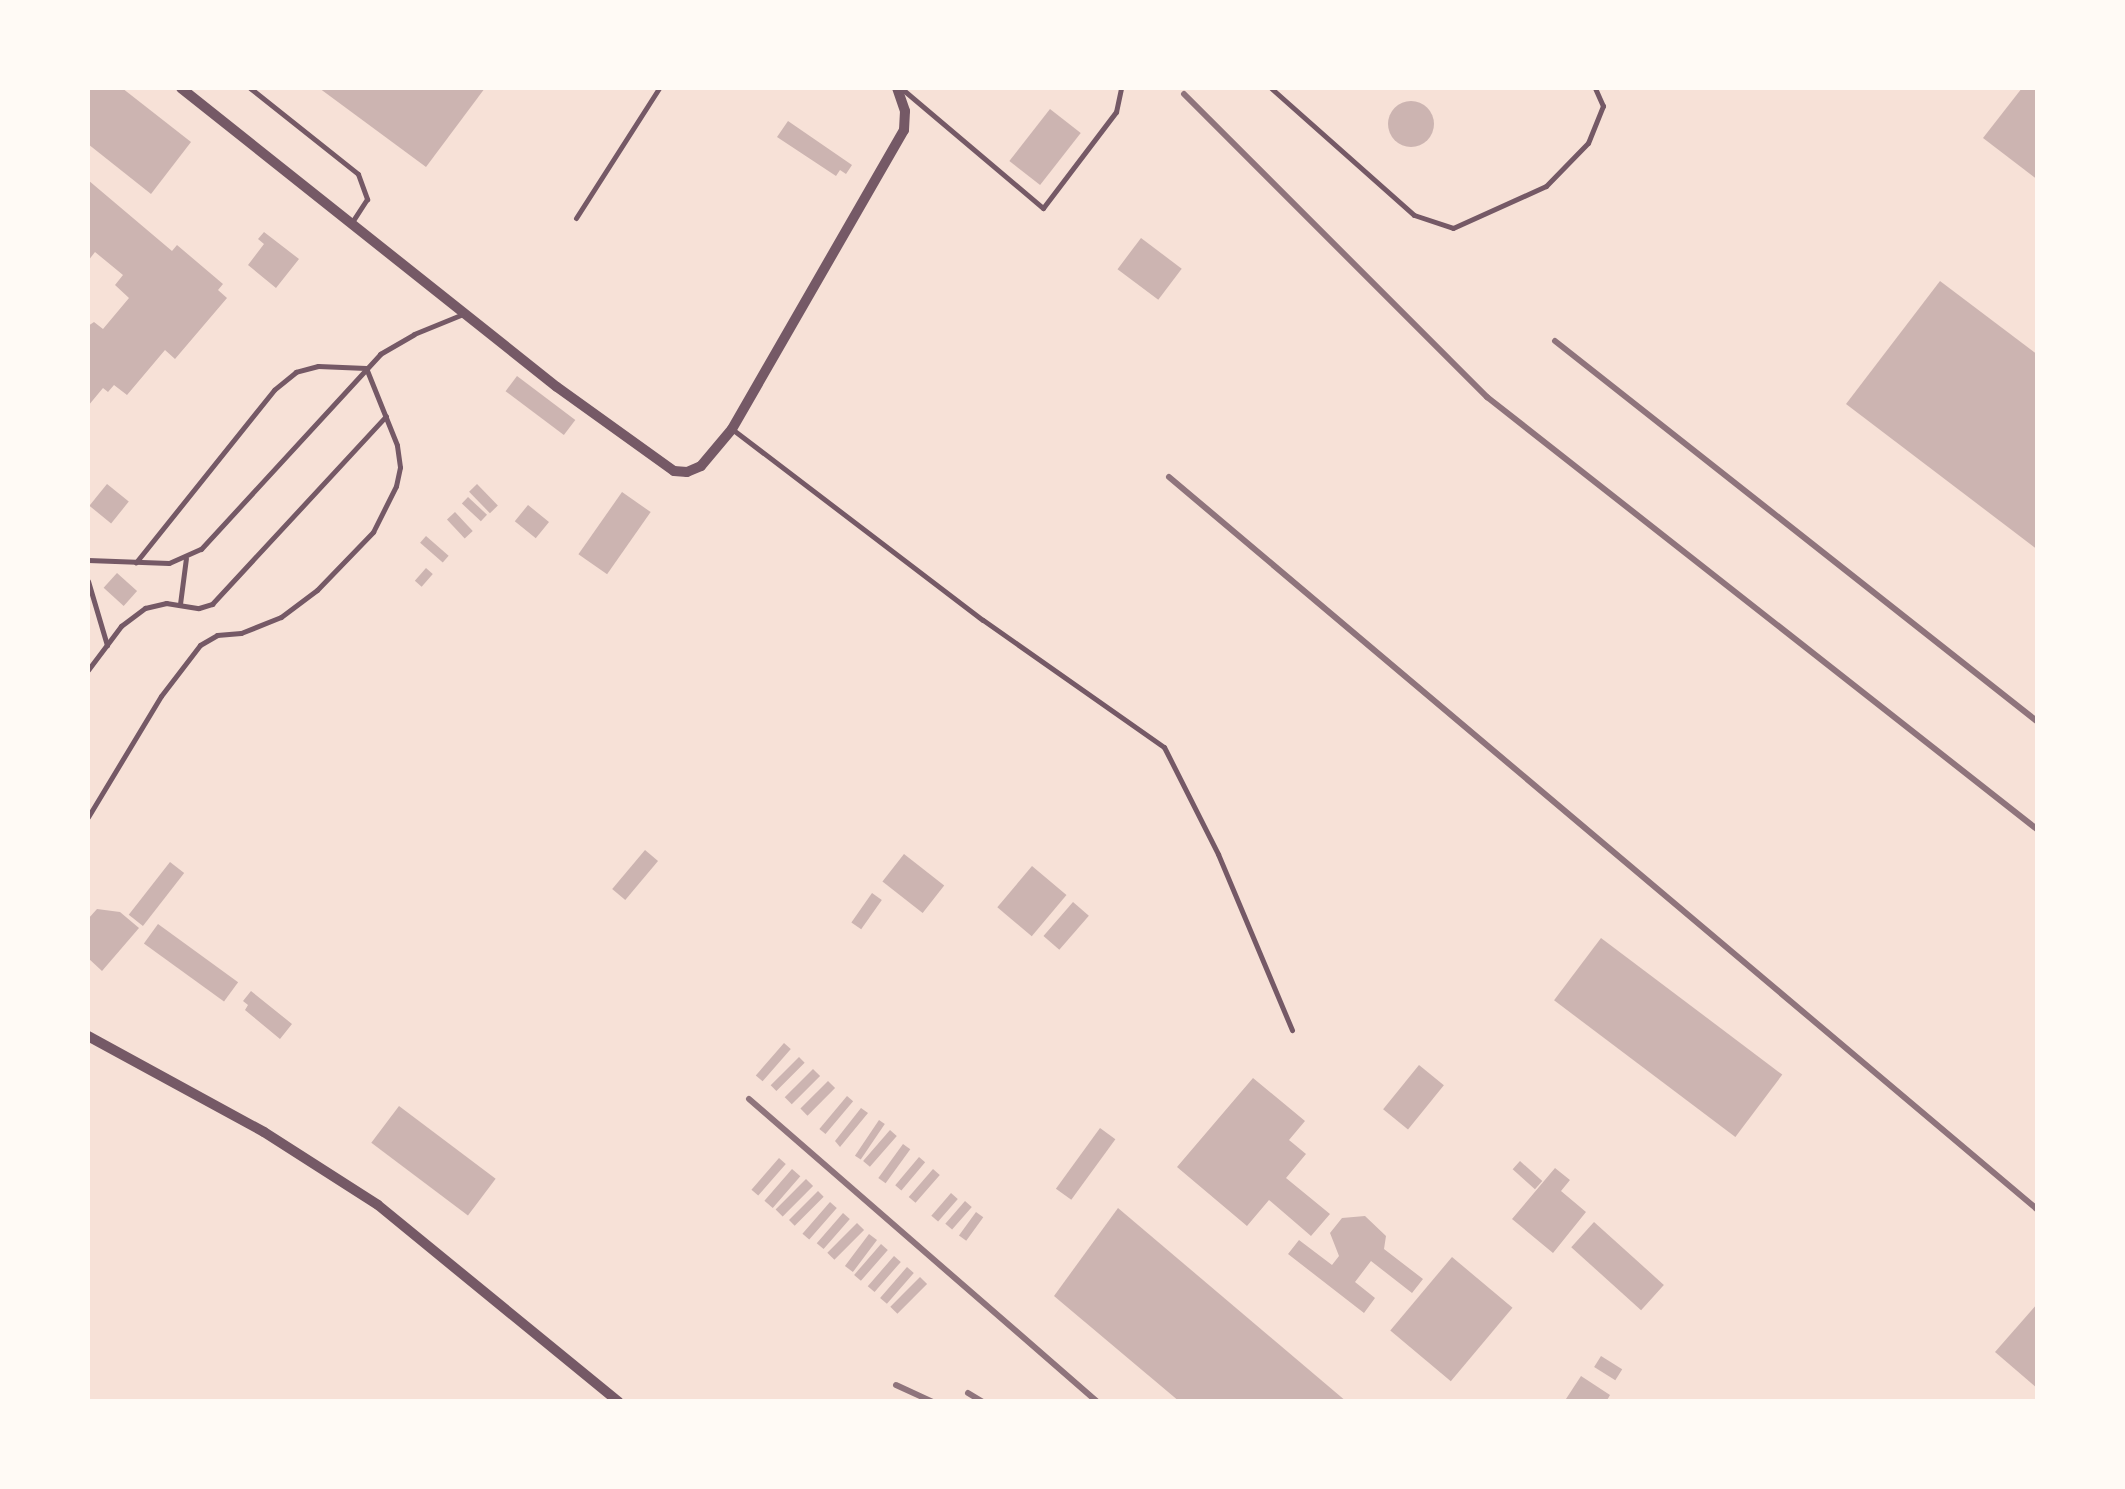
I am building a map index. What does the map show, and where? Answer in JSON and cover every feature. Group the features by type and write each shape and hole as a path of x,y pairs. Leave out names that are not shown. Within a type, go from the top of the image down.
{"street":[{"path":"180,88 557,387 674,471 702,466 732,429 904,130 905,111 898,88"},
{"path":"88,1036 264,1132 378,1205 618,1402"}],"lane":[{"path":"250,88 358,174 367,199 350,224"},
{"path":"576,218 659,88"},
{"path":"898,88 1043,208 1116,112 1121,88"},
{"path":"1271,88 1414,216 1453,228 1546,186 1588,143 1603,106 1595,88"},
{"path":"88,560 169,564 186,558 201,548 366,368 399,340 466,313"},
{"path":"136,562 274,390 296,372 318,366 366,368"},
{"path":"88,817 162,696 200,645 217,635 241,633 281,617 317,590 373,532 396,486 400,466 386,416 366,368"},
{"path":"88,670 145,608 212,604 386,416"},
{"path":"732,429 983,620 1164,746 1218,854 1292,1030"},
{"path":"180,605 186,558"},
{"path":"88,581 107,645"}],"building":[{"path":"88,88 122,88 191,142 151,194 88,144"},
{"path":"319,88 485,88 426,167"},
{"path":"2022,88 2038,88 2038,180 1983,138"},
{"path":"1411,101 1427,108 1434,124 1427,140 1411,147 1395,140 1388,124 1395,108"},
{"path":"1050,109 1081,133 1040,185 1009,161"},
{"path":"788,121 852,165 846,174 840,170 836,176 777,137"},
{"path":"88,180 172,251 177,245 223,284 218,290 227,298 175,359 165,350 127,395 114,385 108,392 103,388 88,406 88,326 94,322 103,329 129,298 115,285 123,275 95,252 88,261"},
{"path":"264,232 299,259 276,288 248,265 264,244 258,239"},
{"path":"1141,238 1182,269 1158,300 1118,269"},
{"path":"1940,281 2038,355 2038,550 1846,404"},
{"path":"517,376 575,420 564,435 506,391"},
{"path":"107,484 129,502 111,523 89,506"},
{"path":"477,484 498,506 490,513 469,492"},
{"path":"622,492 651,512 607,574 578,554"},
{"path":"468,497 487,515 481,521 462,504"},
{"path":"528,505 549,522 536,538 515,521"},
{"path":"455,512 473,531 465,539 447,520"},
{"path":"426,536 449,556 443,562 420,543"},
{"path":"426,568 433,574 422,587 415,581"},
{"path":"117,573 137,591 124,606 104,588"},
{"path":"645,850 658,861 625,900 612,889"},
{"path":"904,854 944,885 923,913 882,882"},
{"path":"170,862 184,873 143,926 129,915"},
{"path":"1032,866 1066,895 1032,936 997,907"},
{"path":"872,893 882,900 861,929 851,922"},
{"path":"1073,902 1089,916 1059,950 1043,936"},
{"path":"97,909 120,912 139,928 102,971 88,958 88,919"},
{"path":"158,924 238,982 224,1002 144,943"},
{"path":"1601,938 1782,1075 1735,1137 1554,1000"},
{"path":"251,991 292,1024 280,1039 245,1010 248,1005 243,1001"},
{"path":"784,1043 791,1049 763,1081 756,1075"},
{"path":"799,1057 805,1063 776,1091 771,1085"},
{"path":"1419,1065 1444,1085 1408,1129 1383,1109"},
{"path":"813,1069 820,1076 792,1104 785,1097"},
{"path":"1253,1078 1305,1121 1289,1140 1306,1154 1286,1178 1330,1214 1311,1236 1269,1200 1247,1226 1177,1167"},
{"path":"828,1081 835,1088 807,1116 800,1109"},
{"path":"847,1096 853,1101 825,1134 819,1129"},
{"path":"399,1106 496,1179 468,1216 371,1143"},
{"path":"861,1108 868,1113 840,1147 835,1141"},
{"path":"879,1120 885,1124 861,1160 855,1156"},
{"path":"1100,1128 1115,1139 1071,1200 1056,1189"},
{"path":"890,1130 897,1136 870,1167 863,1161"},
{"path":"903,1144 910,1149 886,1183 878,1178"},
{"path":"919,1157 925,1162 901,1190 895,1185"},
{"path":"779,1158 786,1164 758,1196 751,1190"},
{"path":"1520,1161 1542,1181 1535,1189 1513,1169"},
{"path":"1555,1168 1570,1180 1561,1191 1586,1212 1553,1253 1512,1219"},
{"path":"792,1169 800,1176 773,1208 764,1201"},
{"path":"933,1169 940,1175 916,1203 909,1197"},
{"path":"806,1179 813,1186 783,1216 776,1209"},
{"path":"818,1191 824,1197 795,1226 789,1220"},
{"path":"951,1193 958,1199 938,1222 931,1216"},
{"path":"965,1201 972,1207 952,1230 945,1224"},
{"path":"830,1202 837,1208 809,1240 802,1234"},
{"path":"1118,1208 1347,1402 1180,1402 1054,1296"},
{"path":"976,1212 983,1217 966,1241 959,1235"},
{"path":"843,1213 850,1219 824,1249 817,1243"},
{"path":"1365,1216 1386,1236 1384,1249 1423,1279 1412,1293 1371,1261 1355,1282 1375,1298 1364,1313 1288,1254 1299,1240 1332,1265 1339,1256 1330,1233 1342,1218"},
{"path":"1594,1222 1664,1285 1641,1310 1571,1247"},
{"path":"857,1223 864,1230 834,1260 827,1253"},
{"path":"869,1234 877,1240 853,1272 845,1266"},
{"path":"881,1244 888,1250 861,1281 854,1275"},
{"path":"894,1256 901,1262 875,1292 868,1286"},
{"path":"1452,1257 1513,1308 1451,1381 1390,1331"},
{"path":"907,1267 914,1273 887,1304 880,1298"},
{"path":"920,1277 927,1284 897,1314 890,1307"},
{"path":"2038,1303 2038,1389 1995,1352"},
{"path":"1601,1356 1622,1369 1615,1380 1594,1367"},
{"path":"1581,1376 1610,1395 1606,1402 1564,1402"}],"railway":[{"path":"1184,94 1487,397 2038,830"},
{"path":"1555,341 2038,722"},
{"path":"1169,477 2038,1210"},
{"path":"749,1099 1097,1402"},
{"path":"896,1385 933,1402"},
{"path":"968,1393 983,1402"}]}
